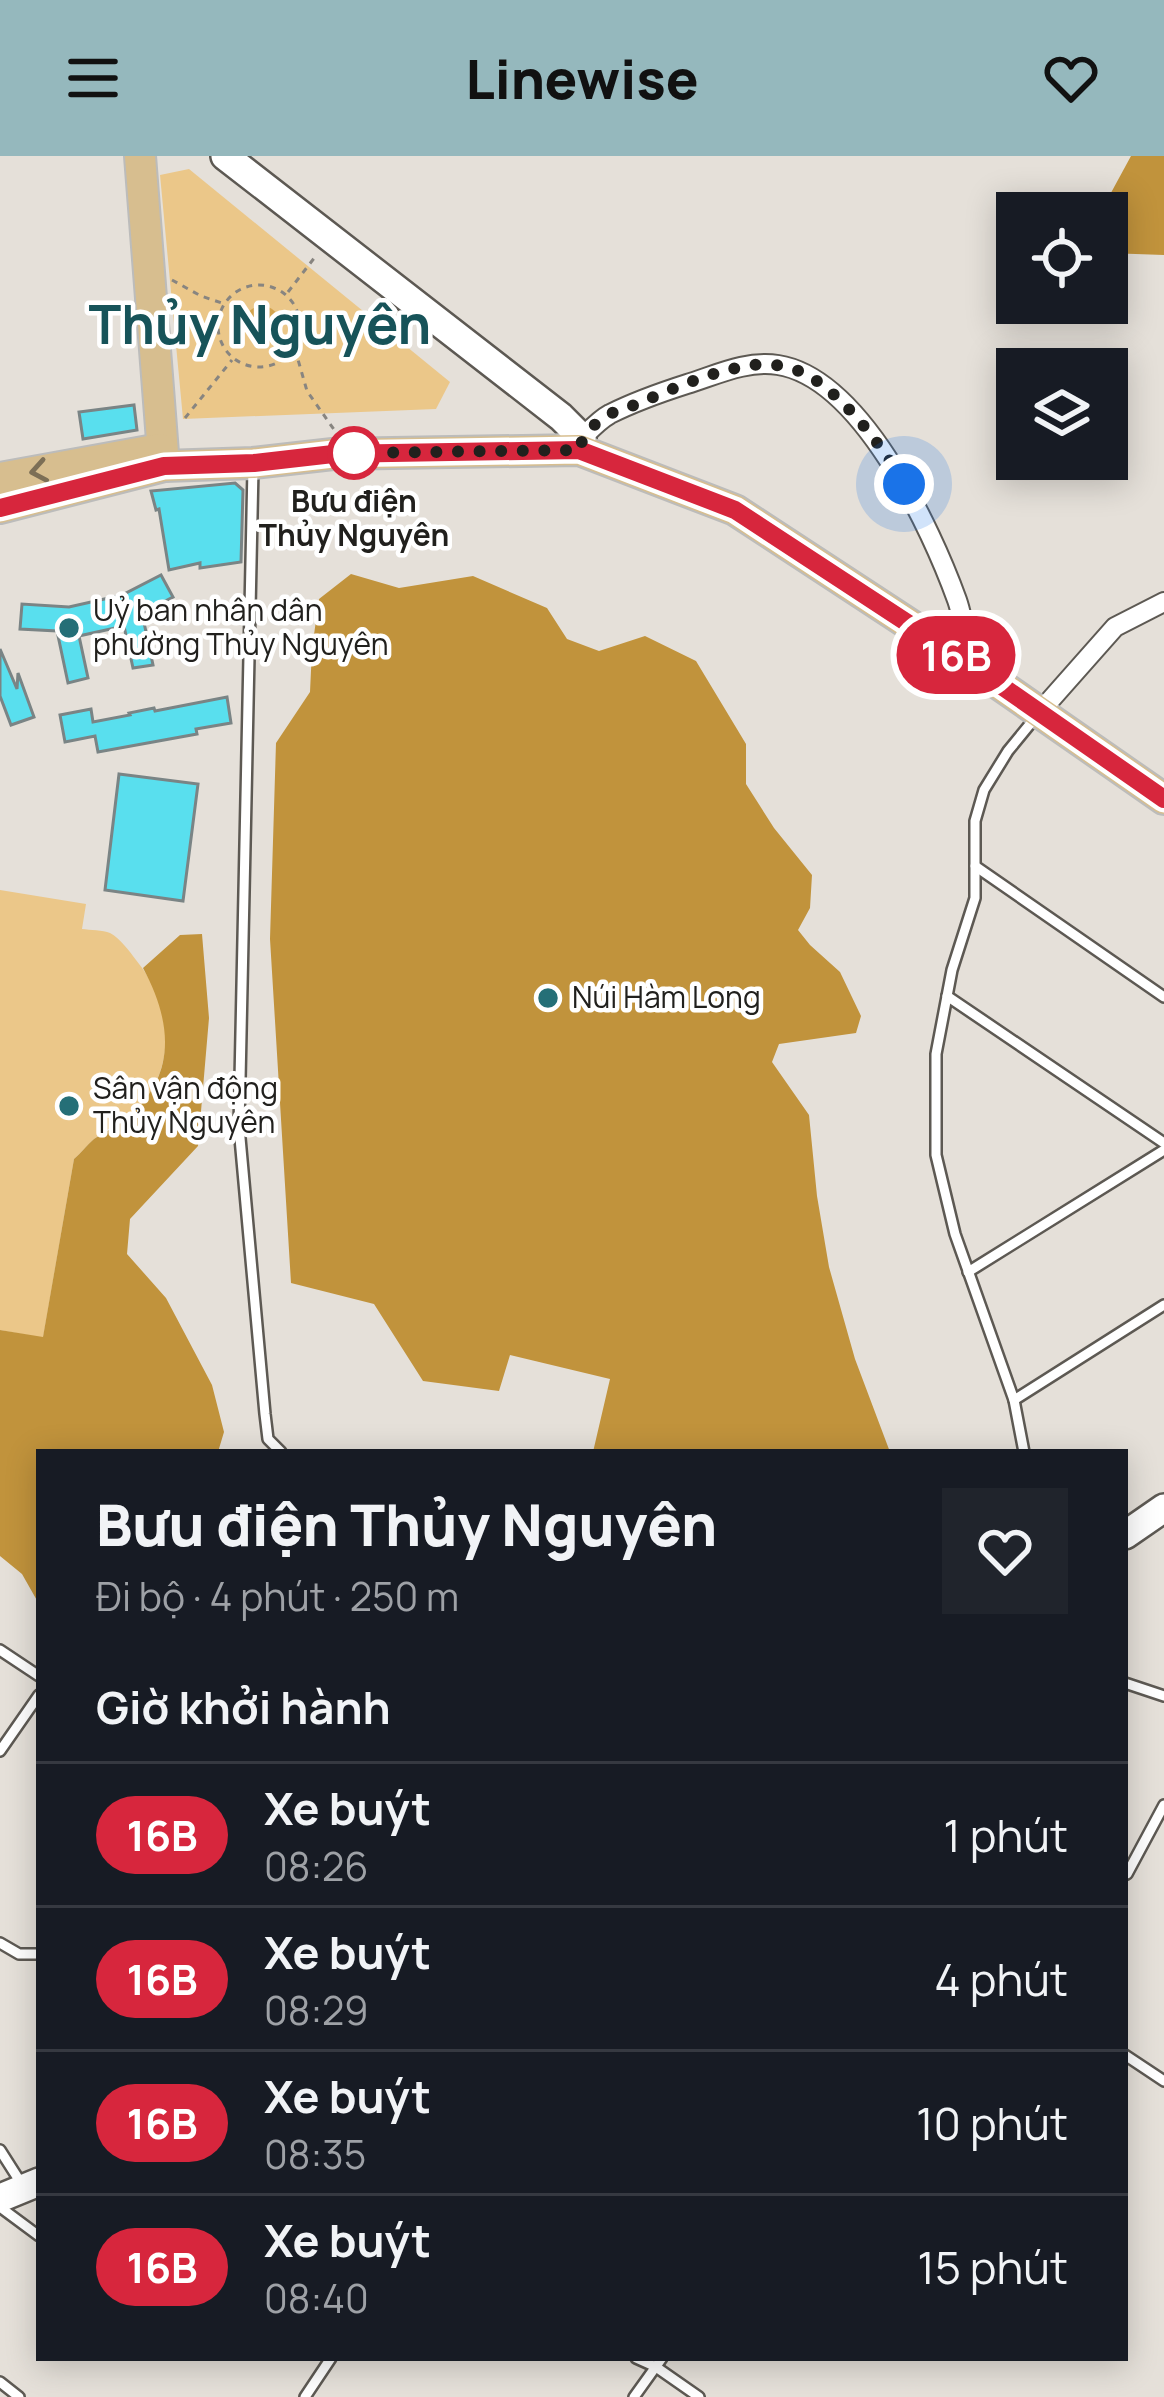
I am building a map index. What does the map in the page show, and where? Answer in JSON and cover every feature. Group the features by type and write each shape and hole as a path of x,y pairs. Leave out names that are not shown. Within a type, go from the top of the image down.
{"main road":[{"path":"140,156 162,458"},
{"path":"237,160 561,417 580,444"},
{"path":"0,508 162,458 254,463 342,454 580,444 735,510 1164,799"},
{"path":"0,478 274,446 342,454"},
{"path":"1128,1533 1164,1508"}],"street":[{"path":"580,444 607,416 731,370 778,365 814,379 863,423 893,464 958,603 970,664"},
{"path":"1038,714 1115,627 1164,602"}],"lane":[{"path":"254,463 239,1127 266,1426 268,1439 278,1449"},
{"path":"1023,1449 1014,1400 968,1272 936,1155 936,1054 952,970 975,898 975,821 984,790 1038,714"},
{"path":"975,866 1164,997"},
{"path":"947,996 1164,1146 968,1272"},
{"path":"1014,1400 1164,1306"},
{"path":"0,1650 36,1674"},
{"path":"1128,1684 1164,1696"},
{"path":"0,1751 36,1699"},
{"path":"1128,1872 1164,1805"},
{"path":"0,1943 20,1954 36,1954"},
{"path":"1128,2057 1164,2081"},
{"path":"0,2150 36,2231"},
{"path":"305,2397 329,2361"},
{"path":"634,2397 658,2363 699,2397"},
{"path":"0,2382 19,2397"}],"path":[{"path":"286,293 330,238"},
{"path":"148,266 224,304"},
{"path":"248,285 286,293 301,324 287,358 272,367 250,368 233,359 220,338 219,315 226,299 248,285"},
{"path":"295,347 307,391 342,454"},
{"path":"162,458 233,359"}],"shaded area":[{"path":"1131,156 1164,156 1164,255 1128,254 1128,192 1111,192"},
{"path":"189,169 450,382 436,409 183,419 160,175"},
{"path":"262,306 275,311 280,324 275,337 262,342 249,337 244,324 249,311"},
{"path":"351,574 399,588 473,576 547,608 567,639 599,651 645,636 696,661 746,744 746,784 812,875 810,908 798,930 840,972 861,1016 856,1033 779,1044 772,1062 809,1115 829,1267 855,1359 889,1449 594,1449 610,1379 510,1355 499,1391 423,1381 374,1304 291,1283 270,939 276,743 310,692 319,599"},
{"name":"Sân vận động Thủy Nguyên","path":"0,890 86,904 82,929 110,933 146,974 161,1006 166,1041 159,1075 145,1099 74,1159 43,1338 0,1330"},
{"path":"202,934 209,1018 198,1146 130,1219 127,1254 166,1298 212,1385 224,1432 219,1449 36,1449 36,1599 22,1574 0,1556 0,1330 43,1337 74,1159 94,1139 126,1119 155,1085 165,1048 164,1028 143,968 180,935"}],"building":[{"path":"134,405 137,430 83,439 79,412"},
{"path":"235,483 243,490 241,562 169,570 159,509 151,491"},
{"name":"Uỷ ban nhân dân phường Thủy Nguyên","path":"161,575 173,597 142,613 153,665 133,668 124,626 79,636 88,678 68,683 57,631 20,629 22,604 69,607 122,595"},
{"path":"0,649 17,689 18,673 34,717 11,725 0,696"},
{"path":"227,697 231,723 196,729 197,734 98,752 95,736 65,742 60,715 91,709 93,722"},
{"path":"119,774 198,784 183,901 105,890"}],"bus line":[{"name":"16B","path":"0,508 164,466 333,454 579,450 735,510 1164,799"}],"place":[{"name":"Bưu điện Thủy Nguyên","path":"354,453"},
{"name":"Uỷ ban nhân dân phường Thủy Nguyên","path":"69,628"},
{"name":"Núi Hàm Long","path":"548,998"},
{"name":"Sân vận động Thủy Nguyên","path":"69,1106"}],"district":[{"name":"Thủy Nguyên","path":"260,325"}],"route":[{"path":"354,453 579,450 582,438 607,416 731,370 778,365 814,379 863,423 904,484"}]}
